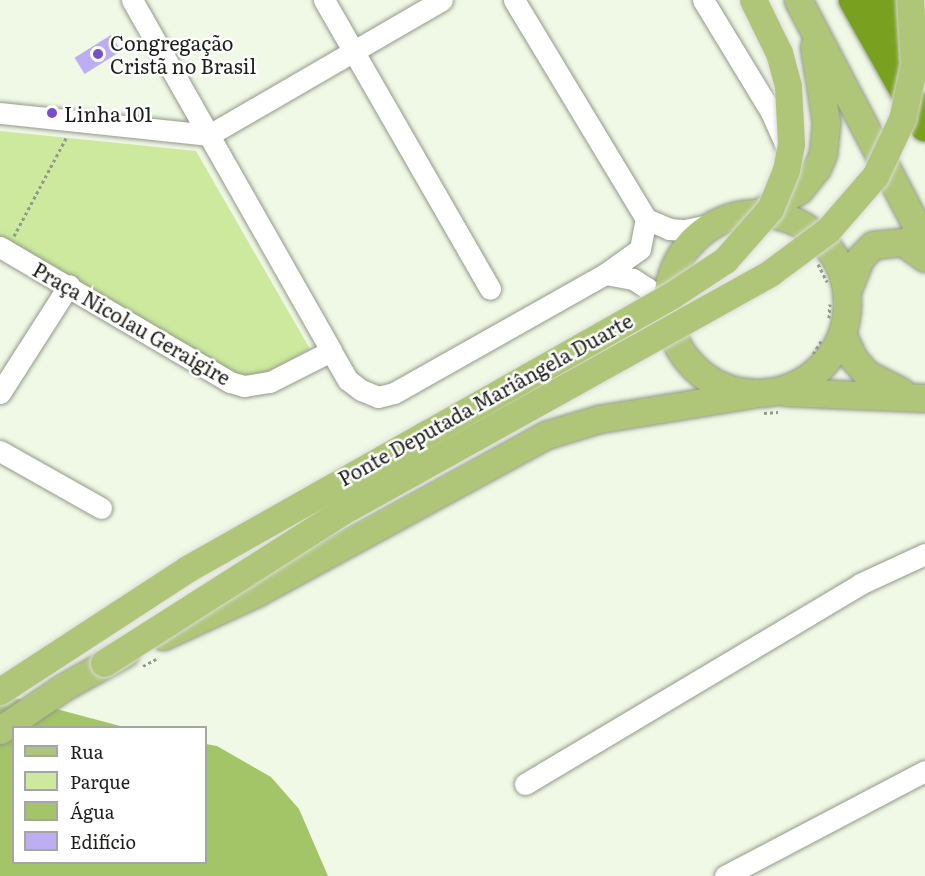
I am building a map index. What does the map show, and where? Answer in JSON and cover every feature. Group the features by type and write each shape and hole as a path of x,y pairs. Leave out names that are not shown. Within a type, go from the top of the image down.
{"highway":[{"path":"854,0 925,126"},
{"path":"882,0 925,73"}],"main road":[{"name":"Ponte Deputada Mariângela Duarte","path":"0,691 197,563 672,295 724,260 770,209 786,170 791,144 788,86 779,52 753,0"},
{"name":"Ponte Deputada Mariângela Duarte","path":"0,730 341,512 770,273 828,230 874,176 902,119 914,65 910,0"},
{"path":"802,7 824,99 825,140 817,168 791,196 758,213 713,224 680,254 669,279 666,310 673,337 687,361 716,385 765,393 916,396"},
{"path":"802,7 925,242"},
{"path":"758,213 788,219 816,235 836,260 847,291"},
{"path":"765,393 818,371 842,334 847,291 860,258 873,245 903,242 925,258"},
{"path":"842,334 853,358 867,374 916,396"},
{"name":"Ponte Deputada Mariângela Duarte","path":"104,663 256,593 531,442 582,422 765,393"}],"street":[{"path":"132,0 348,380 361,390 378,397 394,393 605,274 640,249 646,219"},
{"path":"324,0 490,289"},
{"path":"0,112 209,135 442,0"},
{"path":"514,0 646,219 669,229 685,230 713,224"},
{"path":"703,0 784,138 792,174 791,196"},
{"name":"Praça Nicolau Geraigire","path":"3,249 69,285 230,382 244,386 270,382 331,351"},
{"path":"605,274 640,283 656,295 666,310"},
{"path":"0,393 69,285"},
{"path":"0,451 101,508"},
{"path":"525,784 849,590 925,554"},
{"path":"725,876 925,771"}],"path":[{"path":"3,249 75,121"}],"green space":[{"path":"0,131 196,151 310,349 251,381 217,366 0,242"}],"water":[{"path":"0,694 120,726 12,726 12,864 207,864 207,744 217,746 271,777 299,809 328,876 0,876"}],"building":[{"name":"Congregação Cristã no Brasil","path":"111,35 121,51 85,74 75,58"}],"place":[{"name":"Congregação Cristã no Brasil","path":"98,54"},
{"name":"Linha 101","path":"52,113"}]}
